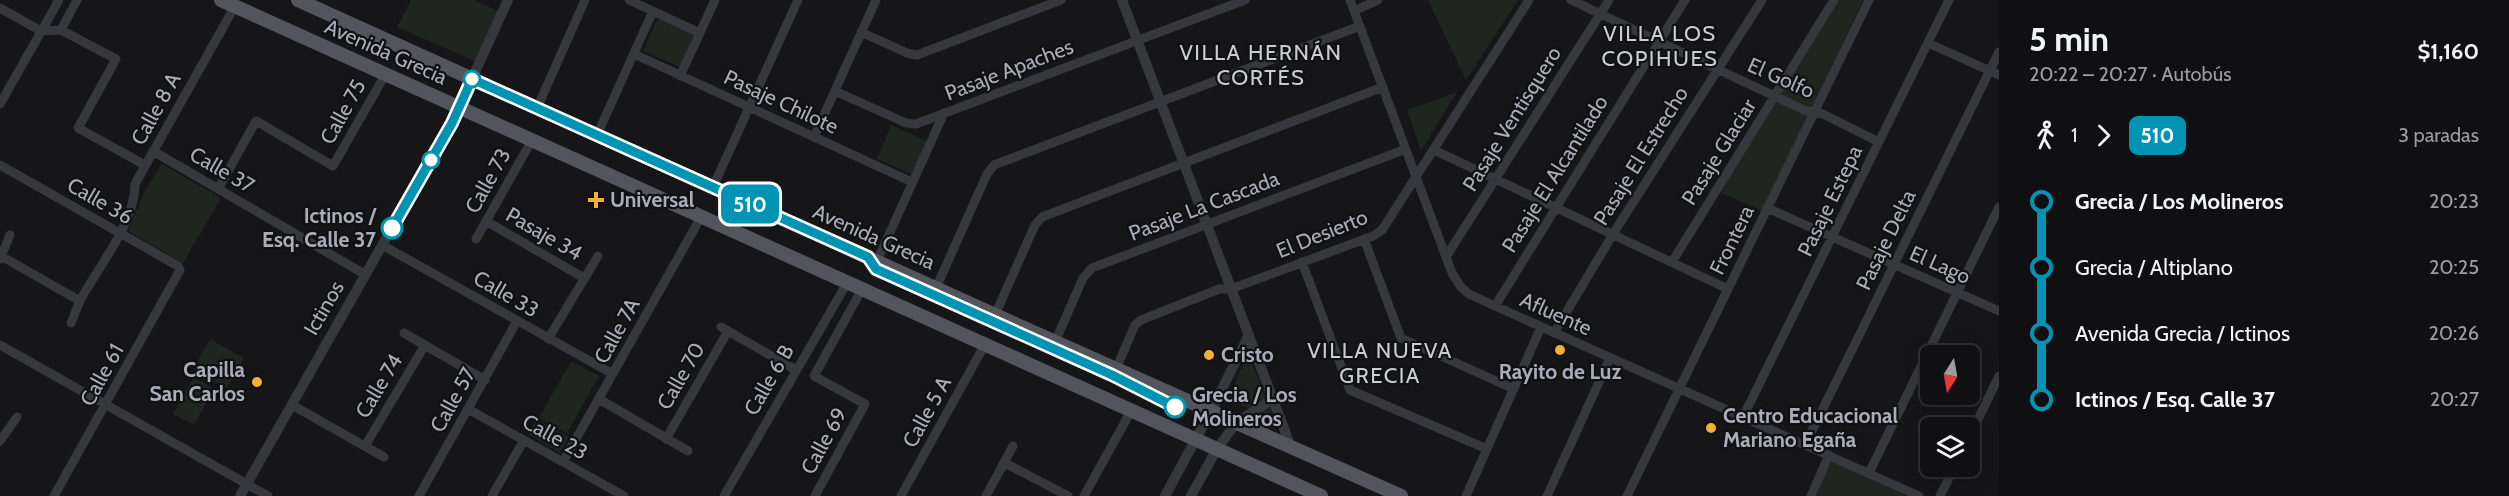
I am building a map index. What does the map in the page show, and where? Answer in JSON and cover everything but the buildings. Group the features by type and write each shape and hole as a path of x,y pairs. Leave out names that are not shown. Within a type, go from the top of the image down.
{"main road":[{"name":"Avenida Grecia","path":"221,0 1321,496"},
{"name":"Avenida Grecia","path":"298,0 324,5 472,79 1401,496"}],"street":[{"path":"0,104 59,0"},
{"path":"61,30 77,0"},
{"name":"Ictinos","path":"240,496 459,108 508,0"},
{"path":"537,108 585,0"},
{"path":"629,0 700,33"},
{"path":"680,76 715,0"},
{"path":"713,187 798,0"},
{"path":"814,137 876,0"},
{"path":"861,32 907,53 917,55 1061,0"},
{"path":"1122,0 1291,447"},
{"name":"Pasaje Apaches","path":"877,261 944,113 1245,0"},
{"name":"Afluente","path":"1350,0 1446,257 1461,287 1474,297 1920,496"},
{"path":"1354,11 1378,0"},
{"name":"El Desierto","path":"1116,369 1135,326 1141,320 1219,289 1231,289 1378,233 1417,177 1529,0"},
{"name":"El Golfo","path":"1571,0 1806,111 1823,114 1879,142"},
{"name":"Pasaje Ventisquero","path":"1446,257 1609,0"},
{"name":"Pasaje El Alcantilado","path":"1495,306 1685,0"},
{"name":"Pasaje El Estrecho","path":"1554,333 1613,234 1762,0"},
{"name":"Pasaje Glaciar","path":"1672,262 1834,0"},
{"name":"Frontera","path":"1628,496 1869,0"},
{"name":"Pasaje Estepa","path":"1743,417 1949,0"},
{"name":"Calle 8 A","path":"120,233 135,197 135,184 235,6"},
{"path":"0,8 41,31 61,30 116,59 78,128 145,165"},
{"path":"597,135 653,11"},
{"path":"936,288 991,168 1360,26"},
{"path":"1928,43 1999,75"},
{"name":"Pasaje Delta","path":"1805,445 1999,52"},
{"name":"Pasaje Chilote","path":"634,54 912,182"},
{"name":"Calle 75","path":"218,189 256,121 333,166 385,75"},
{"path":"995,315 1035,225 1042,217 1383,87"},
{"path":"835,90 909,124 944,113"},
{"name":"Calle 73","path":"476,238 532,140"},
{"name":"Pasaje La Cascada","path":"1055,342 1088,270 1406,148"},
{"path":"1434,150 1728,289"},
{"name":"Calle 37","path":"153,151 366,275"},
{"name":"Calle 36","path":"0,165 180,270"},
{"path":"1869,473 1999,207"},
{"name":"El Lago","path":"1767,208 1999,311"},
{"name":"Calle 7A","path":"563,462 701,217"},
{"name":"Pasaje 34","path":"486,221 584,278"},
{"path":"71,323 80,301 120,233"},
{"path":"10,235 1,257 80,301"},
{"path":"1364,239 1401,338 1514,389"},
{"name":"Calle 33","path":"382,245 613,374"},
{"path":"548,339 598,256"},
{"path":"1302,262 1350,390 1487,449"},
{"name":"Calle 61","path":"54,496 180,270"},
{"name":"Calle 6 B","path":"724,496 847,283"},
{"name":"Calle 69","path":"815,496 865,404 814,376 862,290"},
{"name":"Calle 57","path":"419,496 517,321"},
{"path":"1466,496 1541,327"},
{"name":"Calle 70","path":"666,439 724,329 796,370"},
{"path":"404,333 485,380"},
{"path":"1165,496 1249,335"},
{"path":"0,345 268,496"},
{"name":"Calle 74","path":"365,446 424,345"},
{"name":"Calle 5 A","path":"901,496 984,346"},
{"path":"1547,496 1610,358"},
{"path":"1979,417 1999,376"},
{"path":"599,399 688,451"},
{"path":"1191,496 1217,449 1237,422 1273,399"},
{"path":"292,405 384,457"},
{"name":"Calle 23","path":"468,409 624,496"},
{"path":"1084,496 1131,411"},
{"path":"1,438 17,417"},
{"path":"492,496 524,440"},
{"path":"986,496 1013,446"},
{"path":"1811,496 1829,456"},
{"path":"1005,463 1068,496"},
{"path":"1940,496 1949,477"}],"shaded area":[{"path":"411,0 474,0 498,11 475,61 397,27"},
{"path":"1428,0 1518,0 1466,80"},
{"path":"1839,0 1863,0 1762,211 1720,192"},
{"path":"658,18 694,34 680,67 643,51"},
{"path":"1457,92 1421,151 1407,110"},
{"path":"891,125 927,141 913,175 877,159"},
{"path":"162,164 221,198 183,263 128,231 144,192"},
{"path":"210,339 244,358 227,388 193,369"},
{"path":"1248,353 1275,421 1228,399"},
{"path":"571,361 599,376 567,433 539,418"},
{"path":"194,377 214,389 194,425 173,414"},
{"path":"537,419 569,437 560,453 528,434"},
{"path":"1831,461 1907,496 1816,496"}],"bus line":[{"name":"510","path":"392,228 452,123 472,79 868,257 876,269 1112,375 1175,407"}],"place":[{"name":"Universal","path":"596,200"},
{"name":"Ictinos / Esq. Calle 37","path":"392,228"},
{"name":"Rayito de Luz","path":"1560,350"},
{"name":"Cristo","path":"1209,355"},
{"name":"Capilla San Carlos","path":"257,382"},
{"name":"Grecia / Los Molineros","path":"1175,407"},
{"name":"Centro Educacional Mariano Egaña","path":"1711,428"}],"district":[{"name":"VILLA LOS COPIHUES","path":"1660,46"},
{"name":"VILLA HERNÁN CORTÉS","path":"1261,64"},
{"name":"VILLA NUEVA GRECIA","path":"1380,362"}]}
